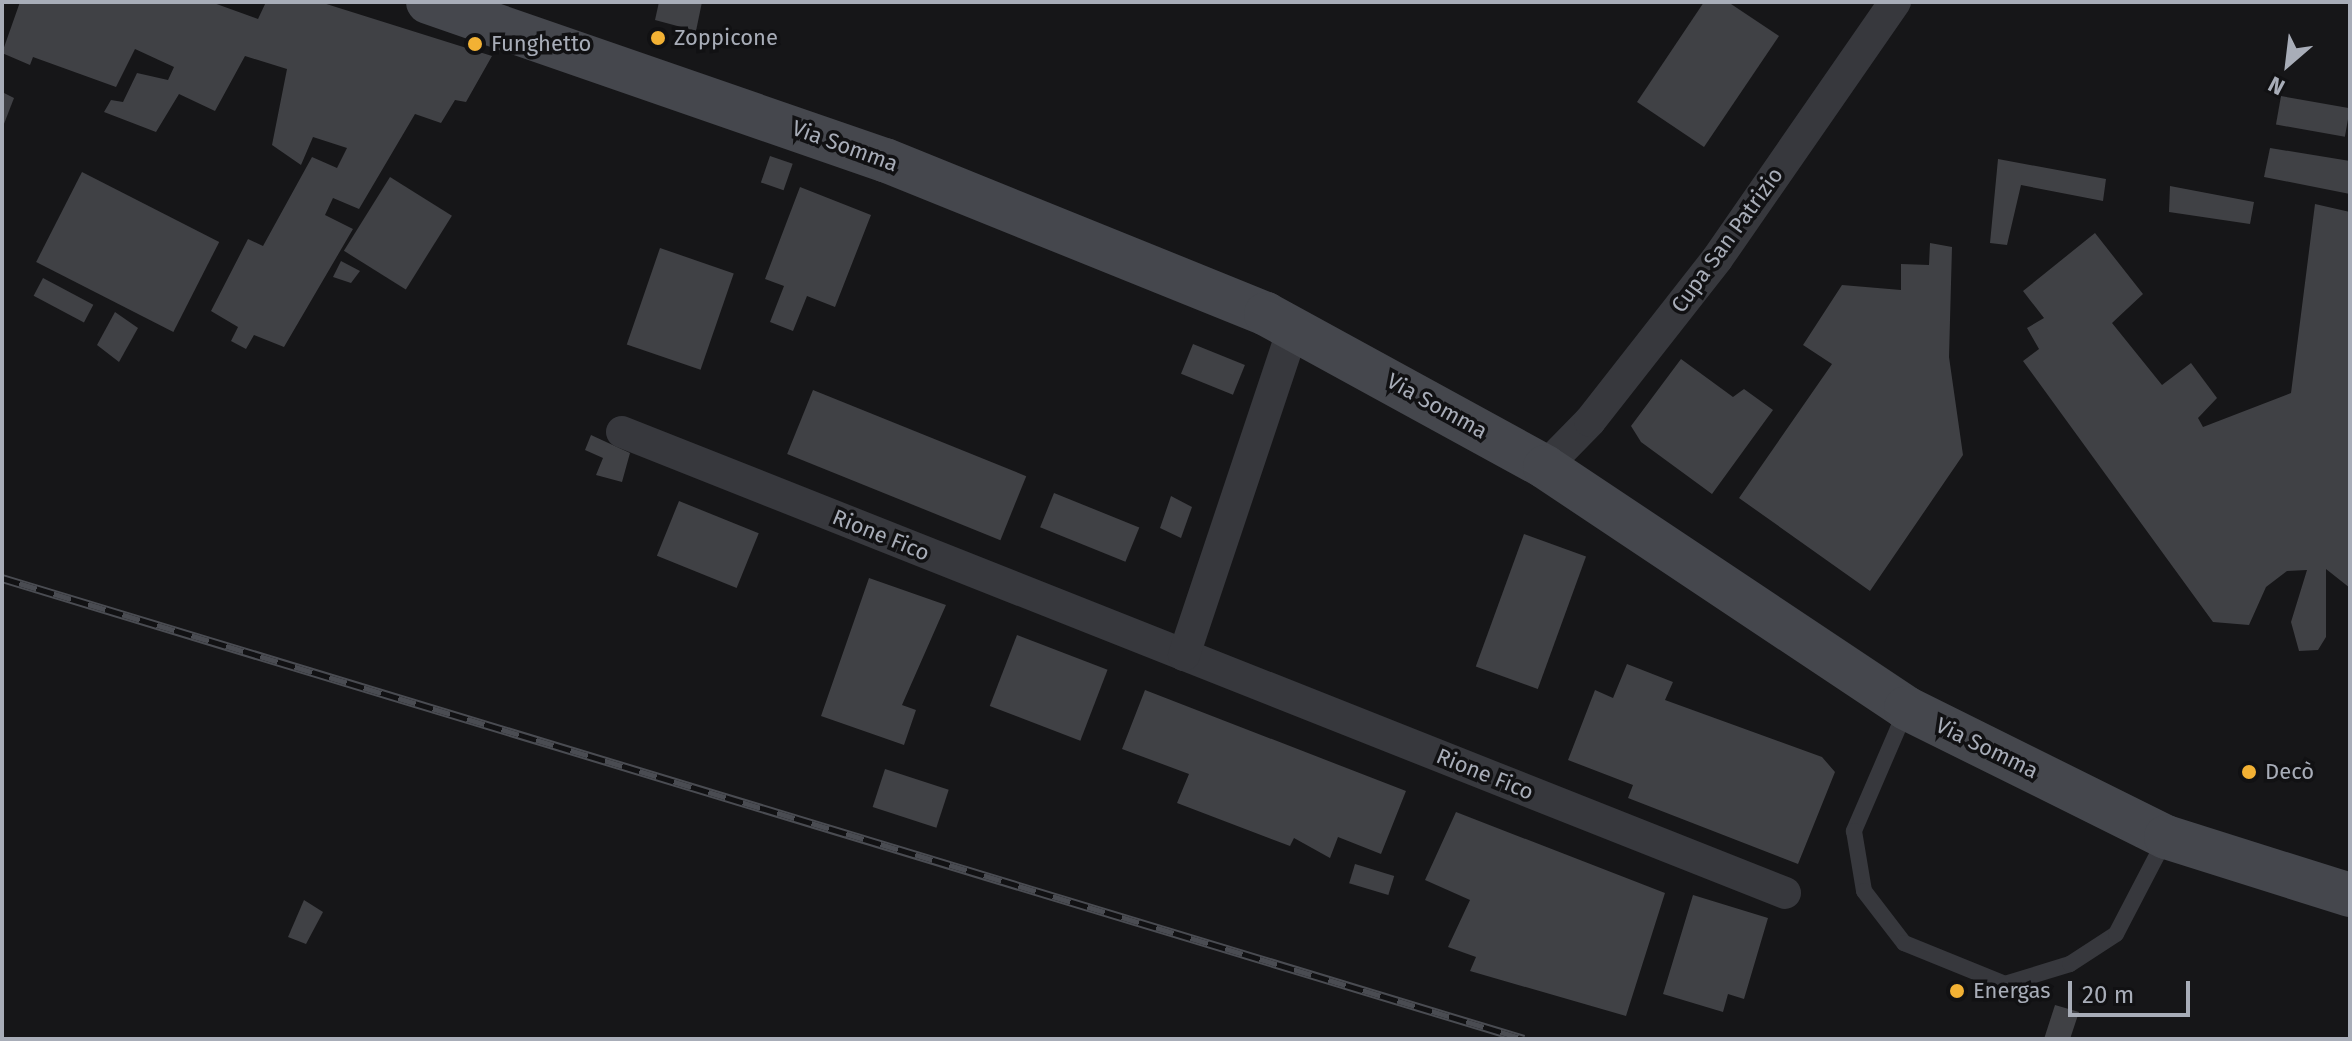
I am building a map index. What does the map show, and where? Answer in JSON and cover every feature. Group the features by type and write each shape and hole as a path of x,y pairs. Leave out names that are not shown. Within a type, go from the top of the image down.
{"main road":[{"name":"Via Somma","path":"428,2 475,13 885,160 1293,329 1545,467 1906,708 2166,837 2350,895"}],"street":[{"name":"Cupa San Patrizio","path":"1545,467 1590,421 1717,259 1895,2"},
{"path":"1184,655 1293,329"},
{"name":"Rione Fico","path":"622,432 1785,893"}],"lane":[{"path":"1906,708 1854,831 1864,891 1904,943 2005,984 2070,964 2116,934 2166,837"}],"building":[{"path":"20,2 211,2 258,19 266,2 320,2 492,56 466,102 455,100 441,123 415,114 359,209 333,198 325,215 353,229 284,347 254,335 246,349 231,341 238,327 211,311 248,239 263,246 312,157 337,168 347,148 313,137 301,165 272,145 287,69 245,56 215,111 179,94 156,132 104,112 111,100 123,102 137,73 168,80 174,67 135,49 116,87 33,57 30,65 2,53"},
{"path":"659,2 702,2 696,31 655,20"},
{"path":"1704,2 1728,2 1779,36 1704,147 1637,102"},
{"path":"2,92 14,98 2,129"},
{"path":"2281,96 2350,108 2345,137 2276,125"},
{"path":"2270,148 2350,161 2350,194 2264,177"},
{"path":"770,156 793,164 784,190 761,182"},
{"path":"1998,159 2106,179 2103,201 2021,185 2007,245 1990,243"},
{"path":"82,172 219,242 173,332 36,262"},
{"path":"390,177 452,216 406,289 344,251"},
{"path":"2170,186 2254,202 2250,224 2169,212"},
{"path":"800,187 871,215 835,307 807,296 793,331 770,322 784,286 765,279"},
{"path":"2315,204 2350,212 2350,588 2326,569 2326,637 2318,650 2299,651 2291,622 2307,570 2287,571 2266,587 2249,625 2213,622 2023,361 2039,349 2027,328 2044,318 2023,291 2095,233 2143,294 2112,323 2162,385 2191,363 2217,398 2198,418 2203,427 2291,393"},
{"path":"1930,243 1952,247 1949,357 1963,455 1870,591 1739,498 1832,364 1803,345 1842,285 1901,290 1901,264 1929,265"},
{"path":"660,248 734,273 701,370 627,344"},
{"path":"341,261 360,271 351,283 333,277"},
{"path":"43,278 93,305 84,322 34,296"},
{"path":"115,312 138,328 119,362 97,345"},
{"path":"1193,344 1245,365 1233,395 1181,374"},
{"path":"1681,359 1733,397 1744,389 1773,410 1712,494 1641,442 1631,426"},
{"path":"813,390 1026,476 1000,540 787,454"},
{"path":"591,435 630,453 622,482 596,475 603,458 585,450"},
{"path":"1054,493 1139,527 1125,562 1040,527"},
{"path":"1171,496 1192,507 1181,538 1160,528"},
{"path":"679,501 759,533 737,588 657,556"},
{"path":"1524,534 1586,557 1538,689 1476,666"},
{"path":"869,578 946,605 902,705 916,710 904,745 821,716"},
{"path":"1017,635 1108,670 1080,741 990,706"},
{"path":"1627,664 1673,682 1665,700 1822,757 1835,772 1798,864 1628,798 1633,785 1568,760 1595,690 1613,698"},
{"path":"1145,690 1406,791 1381,854 1338,837 1330,858 1294,838 1290,846 1177,803 1189,774 1122,749"},
{"path":"885,769 949,790 936,828 873,807"},
{"path":"1456,812 1665,893 1626,1016 1470,971 1476,957 1448,947 1470,900 1425,880"},
{"path":"1355,864 1394,876 1388,895 1349,883"},
{"path":"1693,895 1768,918 1744,999 1728,994 1723,1012 1663,994"},
{"path":"304,900 323,912 306,944 288,937"},
{"path":"2055,1005 2079,1012 2070,1039 2044,1039"}],"railway":[{"path":"2,578 1524,1039"}],"place":[{"name":"Zoppicone","path":"658,38"},
{"name":"Funghetto","path":"475,44"},
{"name":"Decò","path":"2249,772"},
{"name":"Energas","path":"1957,991"}]}
